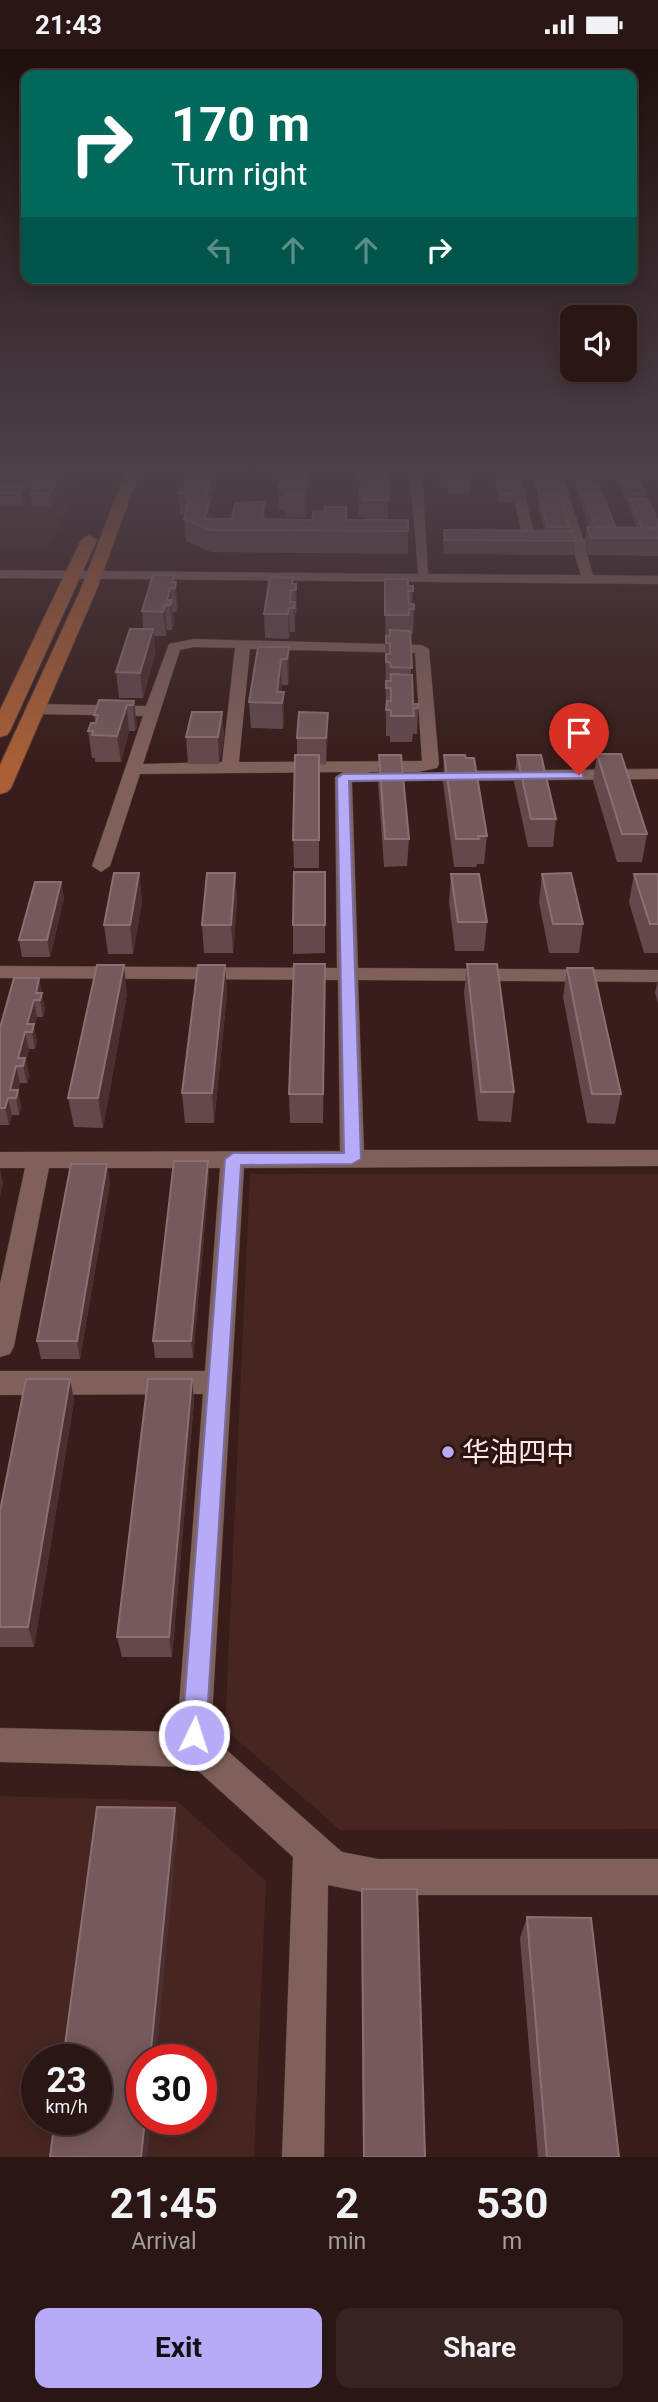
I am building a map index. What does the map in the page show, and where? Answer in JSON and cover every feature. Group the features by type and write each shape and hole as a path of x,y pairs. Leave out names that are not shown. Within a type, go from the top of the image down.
{"main road":[{"path":"0,731 77,566"},
{"path":"0,788 98,566"}],"street":[{"path":"424,566 424,572"},
{"path":"585,566 587,574"},
{"path":"0,568 75,572"},
{"path":"96,572 658,580"},
{"path":"0,574 424,572 658,575"},
{"path":"101,866 174,647 194,643 422,649 431,764 418,767 134,769"},
{"path":"230,767 243,645"},
{"path":"36,709 153,711"},
{"path":"352,1159 343,778 658,775"},
{"path":"0,972 658,976"},
{"path":"0,1160 658,1158"},
{"path":"233,1159 194,1735 201,1750 332,1869 379,1877 658,1877"},
{"path":"0,1346 39,1160"},
{"path":"0,1383 218,1382"},
{"path":"0,1745 201,1750"}],"lane":[{"path":"303,2157 311,1849"}],"shaded area":[{"name":"华油四中","path":"250,1174 658,1174 658,1829 340,1830 225,1729"},
{"path":"0,1796 177,1801 266,1881 254,2157 0,2157"}],"building":[{"path":"153,575 174,575 172,582 176,582 175,588 170,588 167,600 172,600 170,605 165,605 163,612 142,611"},
{"path":"270,577 293,578 292,584 296,584 296,590 291,590 290,602 295,602 294,608 289,608 288,614 264,614"},
{"path":"385,579 408,579 408,586 413,586 413,591 408,591 409,604 414,604 414,609 409,609 409,615 385,615"},
{"path":"130,629 153,629 140,673 116,672"},
{"path":"390,630 410,631 412,668 391,667 390,662 386,662 386,654 390,654 390,643 386,643 386,636 390,636"},
{"path":"258,647 289,647 287,659 281,659 277,692 284,692 282,703 249,702"},
{"path":"391,674 412,675 413,704 418,704 418,708 413,708 414,716 391,716 391,710 386,710 387,701 391,701 391,688 386,688 386,681 391,681"},
{"path":"99,700 134,701 133,705 127,705 117,736 92,735 93,731 88,731 91,723 96,723 98,715 94,715"},
{"path":"192,712 222,712 218,737 186,737"},
{"path":"299,712 328,713 326,738 297,738"},
{"path":"597,754 621,754 647,834 622,834"},
{"path":"295,755 319,755 319,840 293,840"},
{"path":"379,755 401,755 409,839 385,839"},
{"path":"444,755 474,758 487,836 478,836 479,839 456,839"},
{"path":"517,755 541,755 556,819 531,819"},
{"path":"294,872 325,872 325,925 293,925"},
{"path":"114,873 139,873 130,925 104,925"},
{"path":"207,873 235,873 231,925 202,925"},
{"path":"571,873 583,924 553,924 542,874"},
{"path":"451,874 479,874 487,922 458,922"},
{"path":"634,874 658,874 658,924 650,924"},
{"path":"35,882 61,882 47,940 19,940"},
{"path":"294,964 325,964 323,1094 289,1094"},
{"path":"467,964 497,964 514,1092 481,1092"},
{"path":"97,965 124,965 98,1098 68,1098"},
{"path":"198,965 225,965 212,1093 182,1093"},
{"path":"567,968 593,968 621,1094 592,1094"},
{"path":"14,978 39,978 36,993 42,993 40,1000 34,1000 27,1024 34,1024 32,1032 25,1032 18,1058 25,1058 23,1066 16,1066 10,1090 18,1090 16,1098 8,1098 5,1108 0,1108 0,1028"},
{"path":"174,1161 208,1161 191,1341 153,1341"},
{"path":"71,1164 107,1164 77,1341 37,1341"},
{"path":"26,1379 70,1379 28,1627 0,1627 0,1511"},
{"path":"148,1379 192,1379 169,1637 117,1637"},
{"path":"97,1807 175,1808 152,2044 126,2044 126,2135 143,2135 141,2157 50,2157 53,2135 112,2135 112,2044 65,2044"},
{"path":"362,1889 417,1889 425,2157 364,2157"},
{"path":"527,1917 591,1918 619,2157 547,2157"}],"place":[{"name":"华油四中","path":"448,1452"}],"route":[{"path":"194,1735 233,1159 352,1159 343,778 579,775"}]}
